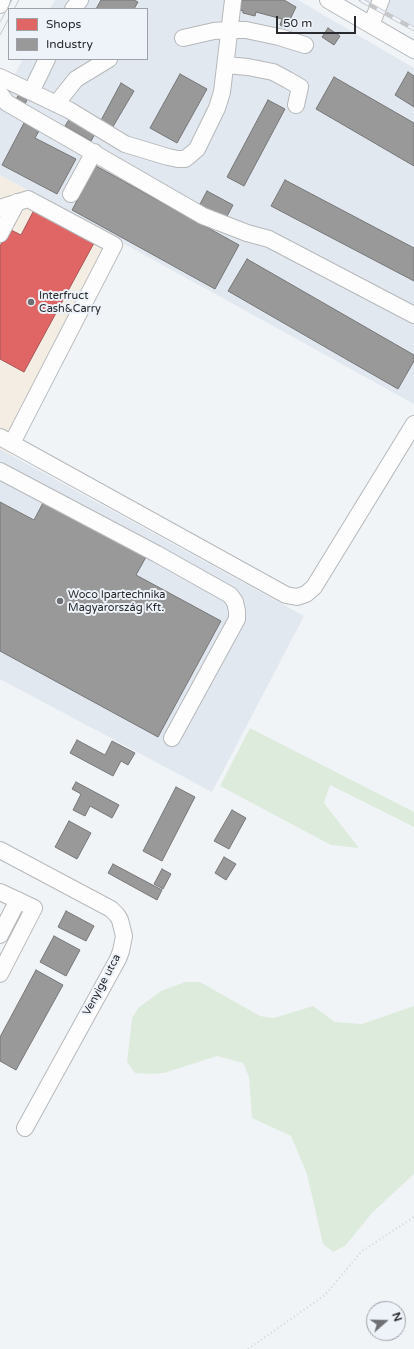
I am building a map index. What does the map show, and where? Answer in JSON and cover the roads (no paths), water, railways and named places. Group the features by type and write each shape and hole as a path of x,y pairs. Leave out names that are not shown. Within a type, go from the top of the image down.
{"street":[{"path":"0,5 2,0"},
{"path":"74,8 80,0"},
{"path":"328,0 414,50"},
{"path":"371,25 381,0"},
{"path":"0,77 56,104 125,144 168,157 185,159 196,149 217,108 222,92 226,65 222,31 233,1"},
{"path":"183,38 222,31 246,30 267,34 304,45"},
{"path":"31,92 47,60"},
{"path":"56,104 76,78 107,60"},
{"path":"226,65 248,67 273,72 288,80 300,87 296,105"},
{"path":"0,94 7,103 203,216 247,234 269,239 414,314"},
{"path":"71,194 94,152"},
{"path":"0,208 28,199 114,246 6,440 286,595 297,597 306,594 314,587 414,424"},
{"path":"0,234 16,202"},
{"path":"0,471 230,595 235,602 237,618 172,738"},
{"name":"Venyige utca","path":"0,850 104,904 118,915 124,936 121,951 25,1128"},
{"path":"0,892 34,908 0,974"},
{"path":"0,935 18,900"}],"tram line":[{"path":"0,22 12,0"},
{"path":"15,8 19,0"},
{"path":"0,35 8,20"}],"railway":[{"path":"361,0 414,29"}],"place":[{"name":"Interfruct Cash&Carry","path":"31,302"},
{"name":"Woco Ipartechnika Magyarország Kft.","path":"60,601"}]}
